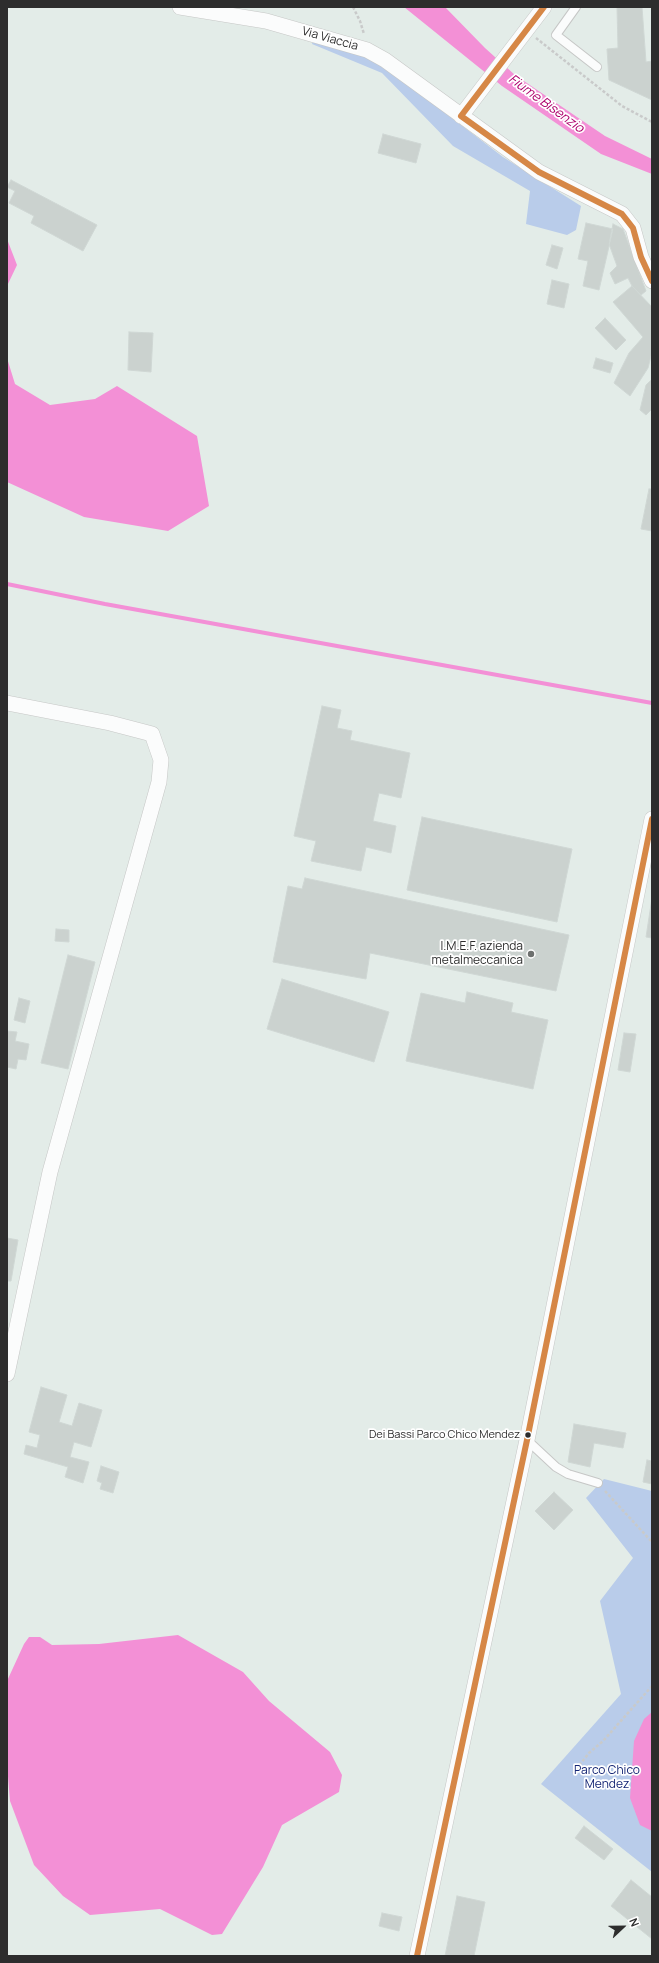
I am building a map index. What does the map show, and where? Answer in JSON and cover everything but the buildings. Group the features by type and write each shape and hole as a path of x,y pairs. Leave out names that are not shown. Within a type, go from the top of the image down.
{"street":[{"name":"Via Viaccia","path":"180,7 266,21 367,50 385,60 465,110 539,172 622,214 633,228 641,257 652,281"},
{"path":"465,110 544,7"},
{"path":"7,703 110,723 152,734 161,760 159,782 50,1172 7,1374"},
{"path":"417,1956 527,1440 652,819"}],"lane":[{"path":"576,7 556,35 596,67"},
{"path":"527,1440 556,1467 568,1474 598,1483"}],"path":[{"path":"353,7 360,21 367,50"},
{"path":"526,30 622,106 652,122"},
{"path":"598,1483 652,1542"},
{"path":"574,1774 589,1753 603,1740 652,1686"}],"green space":[{"path":"314,37 367,56 392,72 503,157 581,206 576,230 567,235 526,224 530,191 453,146 382,73 312,44"},
{"name":"Parco Chico Mendez","path":"604,1479 652,1491 652,1872 541,1784 621,1694 600,1601 633,1558 586,1498"}],"water":[{"name":"Fiume Bisenzio","path":"404,7 445,7 485,48 515,75 605,136 652,159 652,174 601,154 502,86"},
{"path":"7,239 17,265 7,286"},
{"path":"7,358 15,384 50,405 95,399 117,386 197,436 209,506 168,531 84,517 7,482"},
{"path":"178,1635 243,1672 269,1701 330,1752 342,1775 339,1792 282,1825 263,1867 222,1934 212,1935 160,1909 90,1915 63,1896 34,1865 10,1801 7,1764 7,1681 24,1644 29,1637 40,1637 52,1645 99,1644"},
{"path":"652,1712 652,1831 640,1825 630,1798 634,1741 644,1719"}],"waterway":[{"path":"7,584 105,604 652,703"}],"transit line":[{"path":"461,116 544,7"},
{"path":"461,116 539,172 622,214 633,228 641,257 652,281"},
{"path":"417,1956 527,1440 652,819"}],"place":[{"name":"I.M.E.F. azienda metalmeccanica","path":"531,954"},
{"name":"Dei Bassi Parco Chico Mendez","path":"528,1435"}]}
